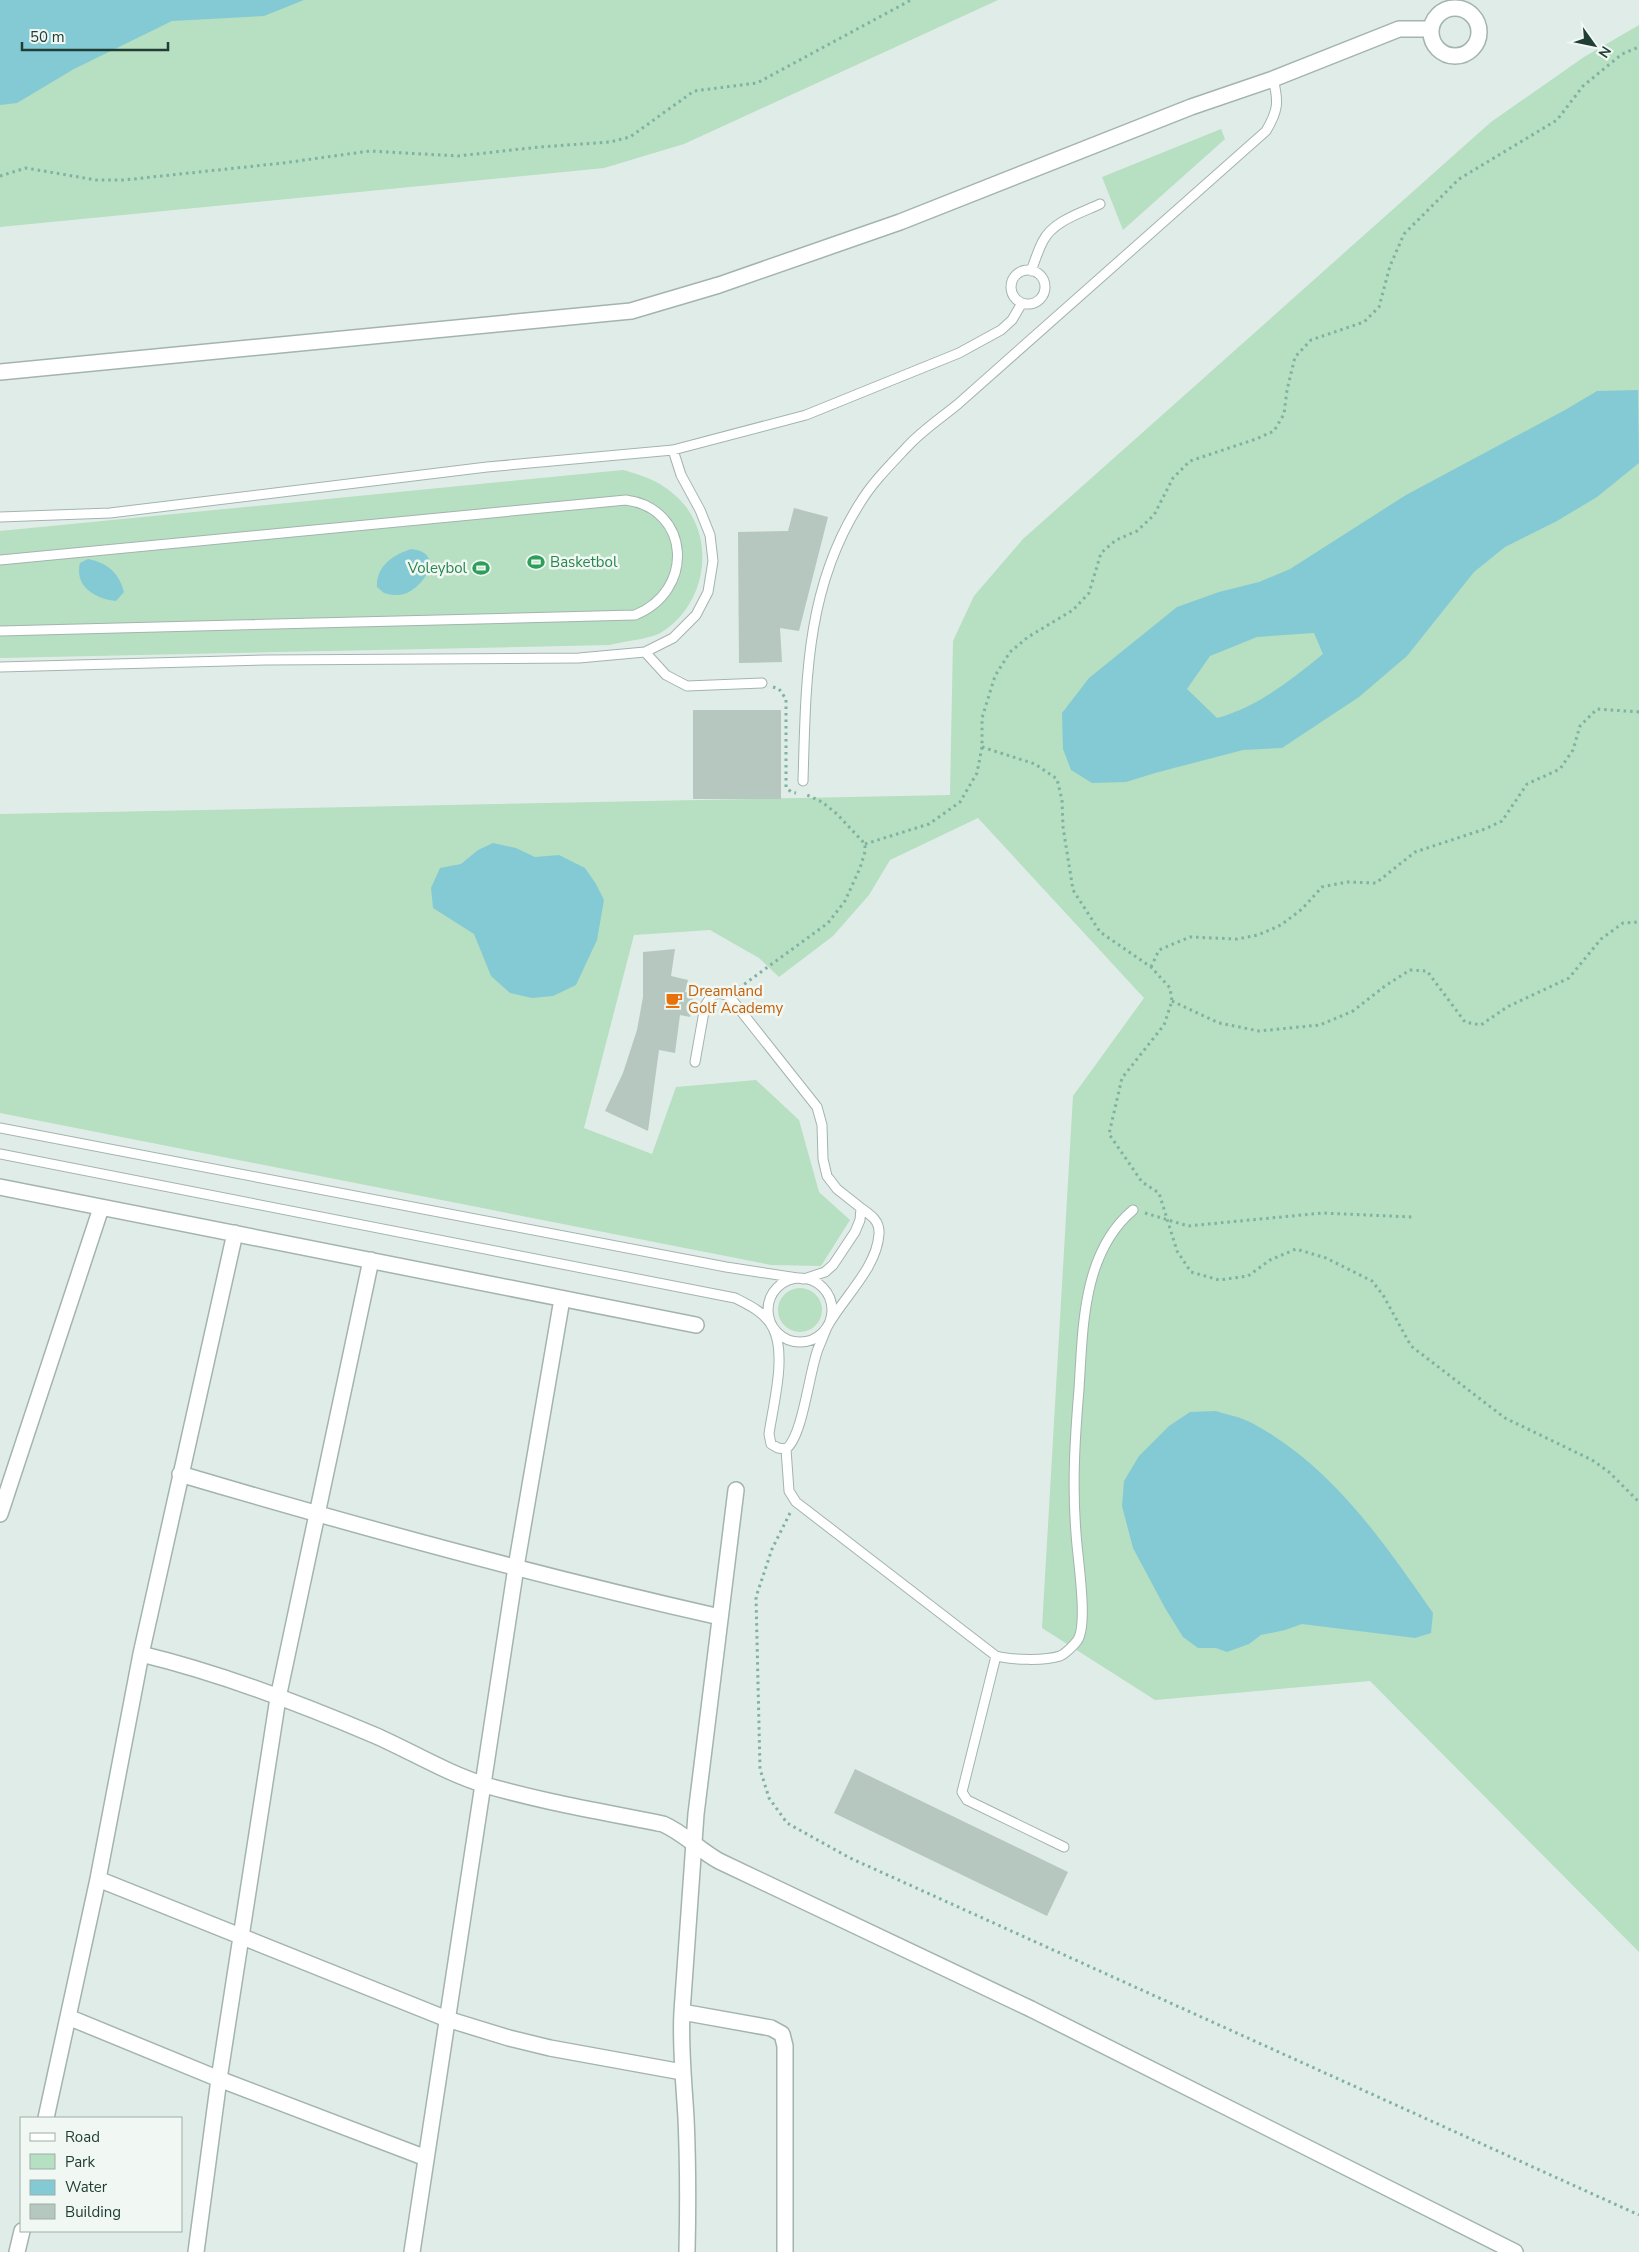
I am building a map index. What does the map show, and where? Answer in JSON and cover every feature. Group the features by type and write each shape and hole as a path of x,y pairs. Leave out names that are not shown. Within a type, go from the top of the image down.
{"street":[{"path":"0,372 631,311 719,285 900,222 1191,107 1273,79 1399,29 1431,29"},
{"path":"0,1187 696,1325"},
{"path":"0,1514 101,1208"},
{"path":"46,2117 98,1879 141,1654 235,1233"},
{"path":"196,2252 219,2079 278,1698 371,1260"},
{"path":"412,2252 485,1785 516,1567 562,1299"},
{"path":"180,1474 316,1514 516,1567 720,1616"},
{"path":"687,2252 682,2012 694,1844 736,1490"},
{"path":"141,1654 178,1663 278,1698 376,1736 450,1772 485,1785 663,1824 680,1831 694,1844 719,1861 1031,2009 1515,2252"},
{"path":"98,1879 447,2019 550,2048 682,2072"},
{"path":"682,2012 771,2028 782,2034 785,2046 785,2252"},
{"path":"68,2017 219,2079 426,2158"},
{"path":"17,2252 22,2232"}],"lane":[{"path":"803,781 806,681 812,629 824,576 860,502 907,446 1266,131 1276,115 1278,96 1273,79"},
{"path":"1031,271 1043,241 1050,231 1100,204"},
{"path":"1031,271 1044,281 1044,292 1038,301 1028,304 1022,303 1014,296 1012,291 1013,280 1020,272 1031,271"},
{"path":"0,517 110,513 487,467 673,450 806,415 959,353 1001,330 1012,320 1022,303"},
{"path":"0,667 266,660 579,658 646,652 673,638 696,614 708,592 713,561 710,535 700,510 681,475 673,450"},
{"path":"0,560 626,500 640,502 666,521 679,554 675,573 660,601 647,610 635,615 0,631"},
{"path":"646,652 666,675 687,686 762,684"},
{"path":"0,1154 720,1294 750,1305 780,1335 789,1340 811,1341 828,1327 865,1271 877,1247 879,1225 874,1217 837,1189 828,1176 824,1159 822,1125 817,1107 729,996 719,993 711,996 705,1006 695,1062"},
{"path":"0,1128 726,1267 804,1279 814,1281 829,1296 832,1306 831,1317 813,1363 798,1429 792,1444 786,1449 778,1448 771,1444 769,1434 779,1359 778,1343 769,1318 768,1308 776,1289 793,1279 804,1279 825,1272 833,1265 855,1232 860,1220 861,1208"},
{"path":"786,1449 790,1491 796,1502 996,1656 1014,1660 1061,1656 1078,1641 1083,1625 1075,1531 1073,1466 1084,1315 1091,1282 1101,1254 1120,1221 1133,1210"},
{"path":"996,1656 962,1792 967,1800 1064,1847"}],"path":[{"path":"0,176 26,168 96,180 124,180 283,163 370,151 458,156 539,147 610,142 630,138 694,91 757,83 911,0"},
{"path":"865,844 929,824 960,802 978,773 982,746 982,718 995,676 1010,652 1028,638 1073,610 1089,593 1101,553 1116,540 1137,531 1154,515 1173,478 1190,461 1274,431 1284,414 1287,390 1295,357 1311,340 1364,322 1379,306 1390,266 1404,234 1459,179 1557,120 1583,86 1622,54 1639,47"},
{"path":"729,996 828,924 845,901 866,852 865,844 837,814 822,802 806,794 791,792 786,786 786,700 779,689 762,684"},
{"path":"1151,967 1159,950 1190,936 1237,939 1258,935 1281,925 1302,909 1322,887 1347,882 1376,883 1415,852 1485,828 1502,820 1526,784 1560,769 1574,750 1580,726 1597,709 1639,712"},
{"path":"982,746 1035,764 1057,778 1062,800 1062,827 1073,890 1100,932 1151,967 1170,988 1172,1001 1164,1025 1122,1078 1109,1134 1142,1182 1159,1193 1165,1207 1177,1251 1191,1272 1219,1280 1248,1276 1270,1260 1296,1250 1326,1258 1372,1281 1383,1295 1411,1346 1505,1418 1592,1460 1609,1472 1639,1502"},
{"path":"1172,1001 1220,1023 1259,1031 1320,1025 1353,1011 1385,986 1410,970 1427,971 1465,1022 1481,1025 1507,1007 1569,978 1601,939 1623,923 1639,922"},
{"path":"1133,1210 1188,1226 1322,1213 1412,1217"},
{"path":"796,1502 772,1549 756,1596 760,1769 769,1798 787,1823 850,1858 1639,2215"}],"green space":[{"path":"0,0 998,0 684,144 604,168 0,227"},
{"path":"1639,25 1639,1952 1370,1681 1155,1700 1042,1628 1073,1096 1144,998 978,818 890,860 869,895 833,936 779,977 759,958 710,930 634,935 584,1128 652,1154 676,1087 756,1080 799,1120 819,1192 850,1220 821,1266 771,1265 0,1113 0,814 950,795 953,641 974,596 1023,539 1491,122 1584,57"},
{"path":"1221,129 1225,139 1123,230 1102,177"},
{"path":"623,470 652,480 677,497 690,512 698,530 702,548 702,567 698,586 689,604 677,619 662,632 651,636 610,645 0,658 0,531"},
{"path":"804,1288 816,1294 821,1301 821,1319 816,1326 809,1331 796,1332 788,1329 781,1322 778,1306 781,1298 788,1291"}],"water":[{"path":"0,0 304,0 264,16 172,21 74,69 17,103 0,105"},
{"path":"1638,390 1639,463 1597,497 1557,521 1505,547 1474,572 1407,656 1359,697 1282,748 1243,750 1126,782 1092,783 1071,770 1063,749 1062,713 1089,678 1177,607 1219,592 1259,582 1290,569 1406,495 1597,391","holes":["1314,633 1323,654 1273,692 1246,707 1217,718 1187,689 1210,656 1257,637"]},
{"path":"411,549 428,556 430,563 425,577 412,590 404,594 384,593 377,587 379,573 392,558"},
{"path":"88,559 107,566 116,574 124,592 116,601 101,598 83,585 80,579 80,563"},
{"path":"493,843 516,848 535,857 559,855 585,868 596,884 604,900 597,940 576,985 553,996 532,998 510,993 491,976 474,934 433,908 431,888 440,868 461,864 478,850"},
{"path":"1216,1411 1248,1421 1280,1440 1307,1460 1331,1483 1375,1532 1433,1613 1431,1633 1415,1638 1302,1624 1261,1635 1249,1644 1227,1652 1216,1648 1198,1648 1183,1637 1133,1548 1122,1506 1124,1481 1139,1456 1169,1426 1190,1412"}],"building":[{"path":"794,508 828,517 799,631 780,628 782,662 739,663 738,532 788,531"},
{"path":"693,710 781,710 781,799 693,799"},
{"path":"675,949 671,976 688,980 685,992 694,993 690,1017 680,1015 675,1053 659,1050 648,1131 605,1111 623,1073 637,1030 643,997 643,952"},
{"path":"855,1769 1068,1872 1047,1916 834,1813"}],"place":[{"name":"Basketbol","path":"536,562"},
{"name":"Voleybol","path":"481,568"},
{"name":"Dreamland Golf Academy","path":"674,1000"}]}
